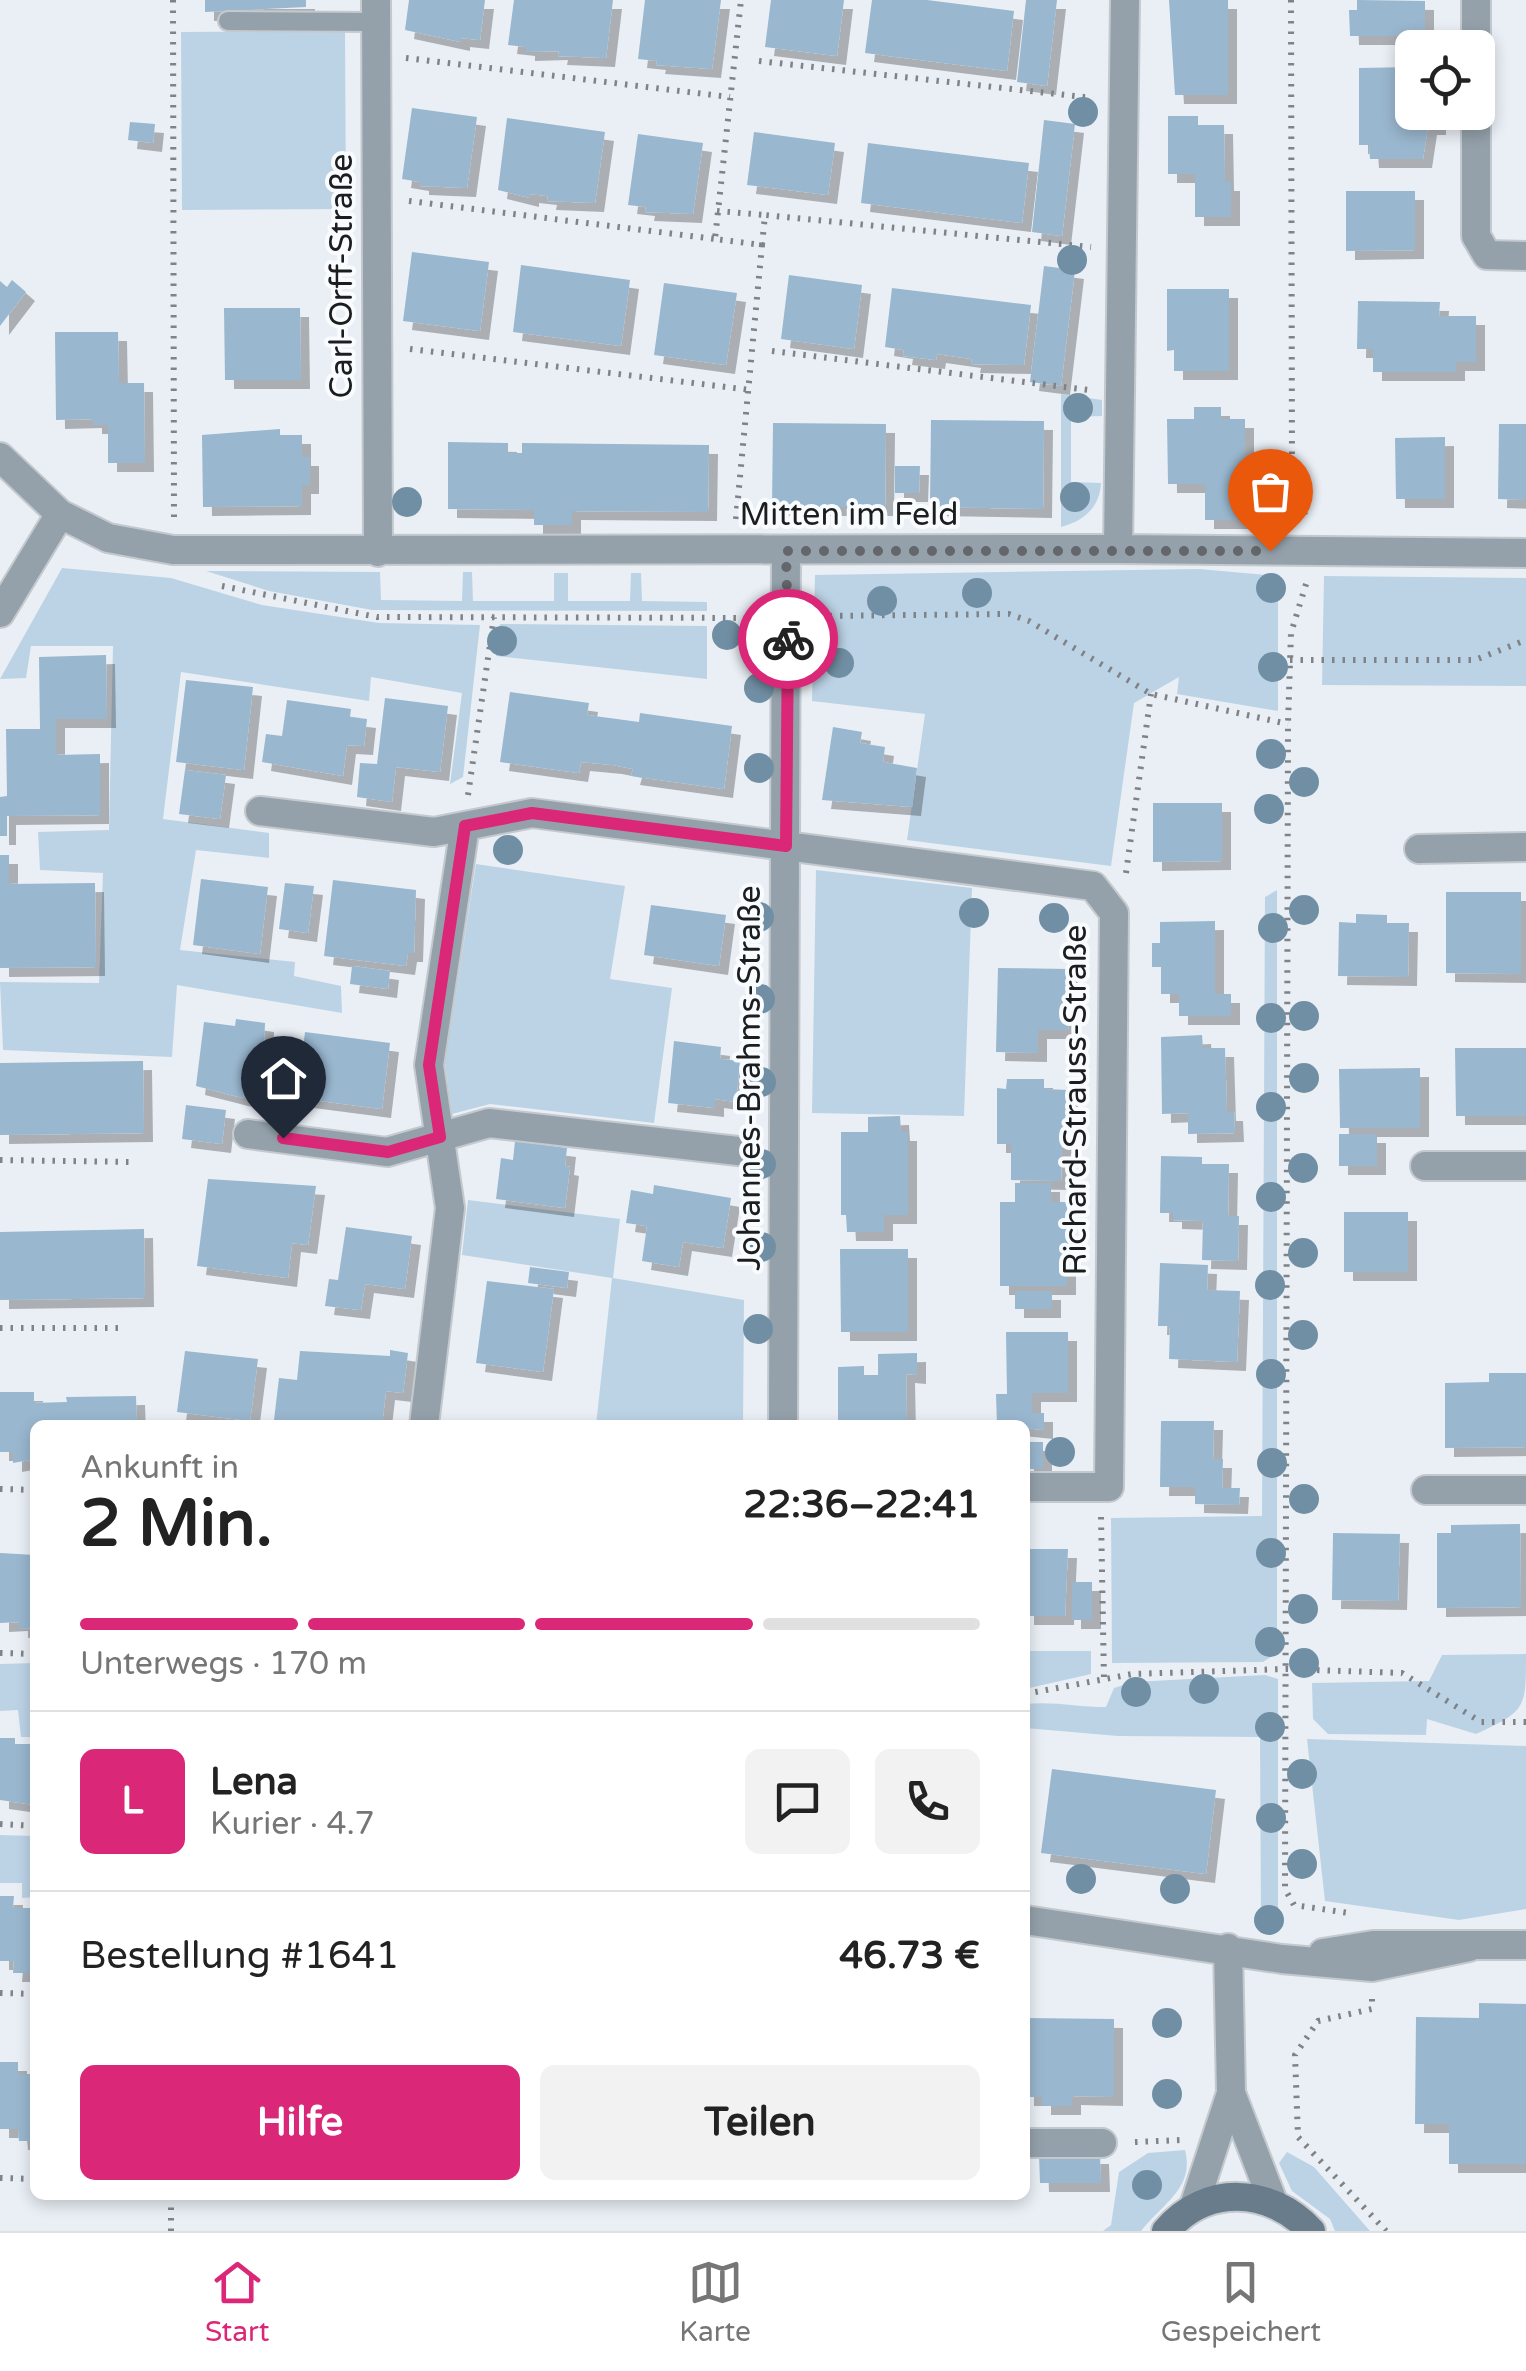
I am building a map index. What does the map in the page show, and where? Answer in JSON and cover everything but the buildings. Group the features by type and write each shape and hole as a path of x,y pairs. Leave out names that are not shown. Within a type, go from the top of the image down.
{"main road":[{"path":"1166,2231 1194,2206 1220,2198 1247,2196 1274,2202 1312,2231"}],"street":[{"path":"1118,549 1125,0"},
{"path":"1476,0 1476,30"},
{"name":"Carl-Orff-Straße","path":"375,11 378,552"},
{"path":"1476,130 1476,236 1487,254 1526,256"},
{"name":"Mitten im Feld","path":"0,457 60,514 108,538 173,550 1118,549 1526,553"},
{"path":"0,614 60,514"},
{"name":"Johannes-Brahms-Straße","path":"784,1420 786,551"},
{"name":"Richard-Strauss-Straße","path":"260,812 434,832 532,813 1093,886 1114,912 1109,1487"},
{"path":"425,1420 450,1208 429,1065 465,826"},
{"path":"1419,849 1526,847"},
{"path":"248,1134 388,1152 490,1123 747,1152"},
{"path":"1425,1166 1526,1166"},
{"path":"1030,1487 1109,1487"},
{"path":"1426,1490 1526,1490"},
{"path":"1030,1921 1282,1959 1526,1945"},
{"path":"1194,2206 1231,2093 1228,1948"},
{"path":"1231,2093 1274,2202"},
{"path":"1030,2143 1102,2143"}],"lane":[{"path":"228,21 375,11"}],"path":[{"path":"174,0 173,550 210,582 264,597 377,617 1009,614 1028,621 1151,694 1288,724"},
{"path":"715,239 742,0"},
{"path":"1290,0 1292,476 1307,519 1308,580 1291,632 1288,724 1285,1889 1294,1906 1374,1917 1372,2009 1318,2021 1294,2056 1298,2137 1386,2231"},
{"path":"375,54 730,98"},
{"path":"759,61 1124,101"},
{"path":"378,197 762,245"},
{"path":"718,211 1122,250"},
{"path":"736,551 765,215"},
{"path":"378,345 751,390"},
{"path":"772,351 1120,394"},
{"path":"465,826 494,617"},
{"path":"1290,660 1475,660 1526,640"},
{"path":"1114,912 1128,865 1151,694"},
{"path":"0,1160 133,1162"},
{"path":"0,1328 126,1328"},
{"path":"1104,1680 1101,1513 1109,1487"},
{"path":"0,1488 30,1490"},
{"path":"0,1653 30,1654"},
{"path":"1030,1693 1132,1674 1286,1669 1402,1672 1482,1722 1526,1722"},
{"path":"0,1824 30,1826"},
{"path":"0,1993 30,1994"},
{"path":"0,2178 30,2178"},
{"path":"171,2200 171,2231"}],"shaded area":[{"path":"345,31 346,209 182,210 181,32"},
{"path":"1061,394 1102,400 1102,416 1071,417 1071,482 1101,483 1098,499 1089,512 1061,527"},
{"path":"62,568 171,578 262,605 379,623 480,625 463,777 450,784 462,693 371,677 369,701 181,672 163,819 269,833 269,858 196,850 180,950 295,962 294,976 341,986 342,1013 177,985 172,1057 3,1050 0,982 99,983 103,873 40,870 38,832 109,830 113,646 31,646 26,678 0,679"},
{"path":"1199,569 1278,576 1278,711 1177,694 1179,677 1134,703 1111,866 907,840 925,714 812,701 815,575"},
{"path":"206,571 380,572 381,600 462,601 463,572 472,572 473,601 554,601 554,573 568,573 568,601 630,601 631,573 641,573 642,601 707,602 707,611 372,610 269,591"},
{"path":"1324,576 1526,578 1526,686 1322,685"},
{"path":"500,624 707,626 707,679 496,656"},
{"path":"476,864 625,886 610,979 672,988 654,1123 490,1104 452,1114 445,1063"},
{"path":"816,870 972,888 964,1116 812,1113"},
{"path":"1277,890 1277,1653 1263,1662 1112,1663 1111,1518 1262,1516 1265,897"},
{"path":"468,1200 620,1219 613,1278 744,1300 743,1420 597,1420 612,1278 462,1255"},
{"path":"1030,1651 1091,1651 1091,1674 1030,1688"},
{"path":"1526,1654 1520,1706 1505,1720 1476,1734 1427,1719 1426,1735 1328,1734 1313,1719 1312,1683 1429,1681 1442,1655"},
{"path":"30,1663 30,1737 21,1737 18,1710 0,1711 0,1664"},
{"path":"1265,1675 1278,1679 1278,1925 1261,1925 1260,1737 1118,1736 1030,1728 1030,1704 1106,1707 1114,1688 1133,1682"},
{"path":"1307,1739 1526,1746 1526,1909 1459,1920 1325,1901"},
{"path":"0,1835 30,1836 30,1897 22,1898 22,1883 0,1883"},
{"path":"1185,2150 1187,2163 1181,2185 1141,2231 1103,2231 1111,2225 1119,2172 1148,2153"},
{"path":"1287,2152 1314,2167 1370,2231 1335,2231 1330,2219 1292,2191 1279,2163"}],"way so far":[{"path":"788,639 786,551 1270,551"}],"route":[{"path":"283,1138 388,1152 440,1137 429,1065 465,826 532,813 786,846 788,639"}]}
